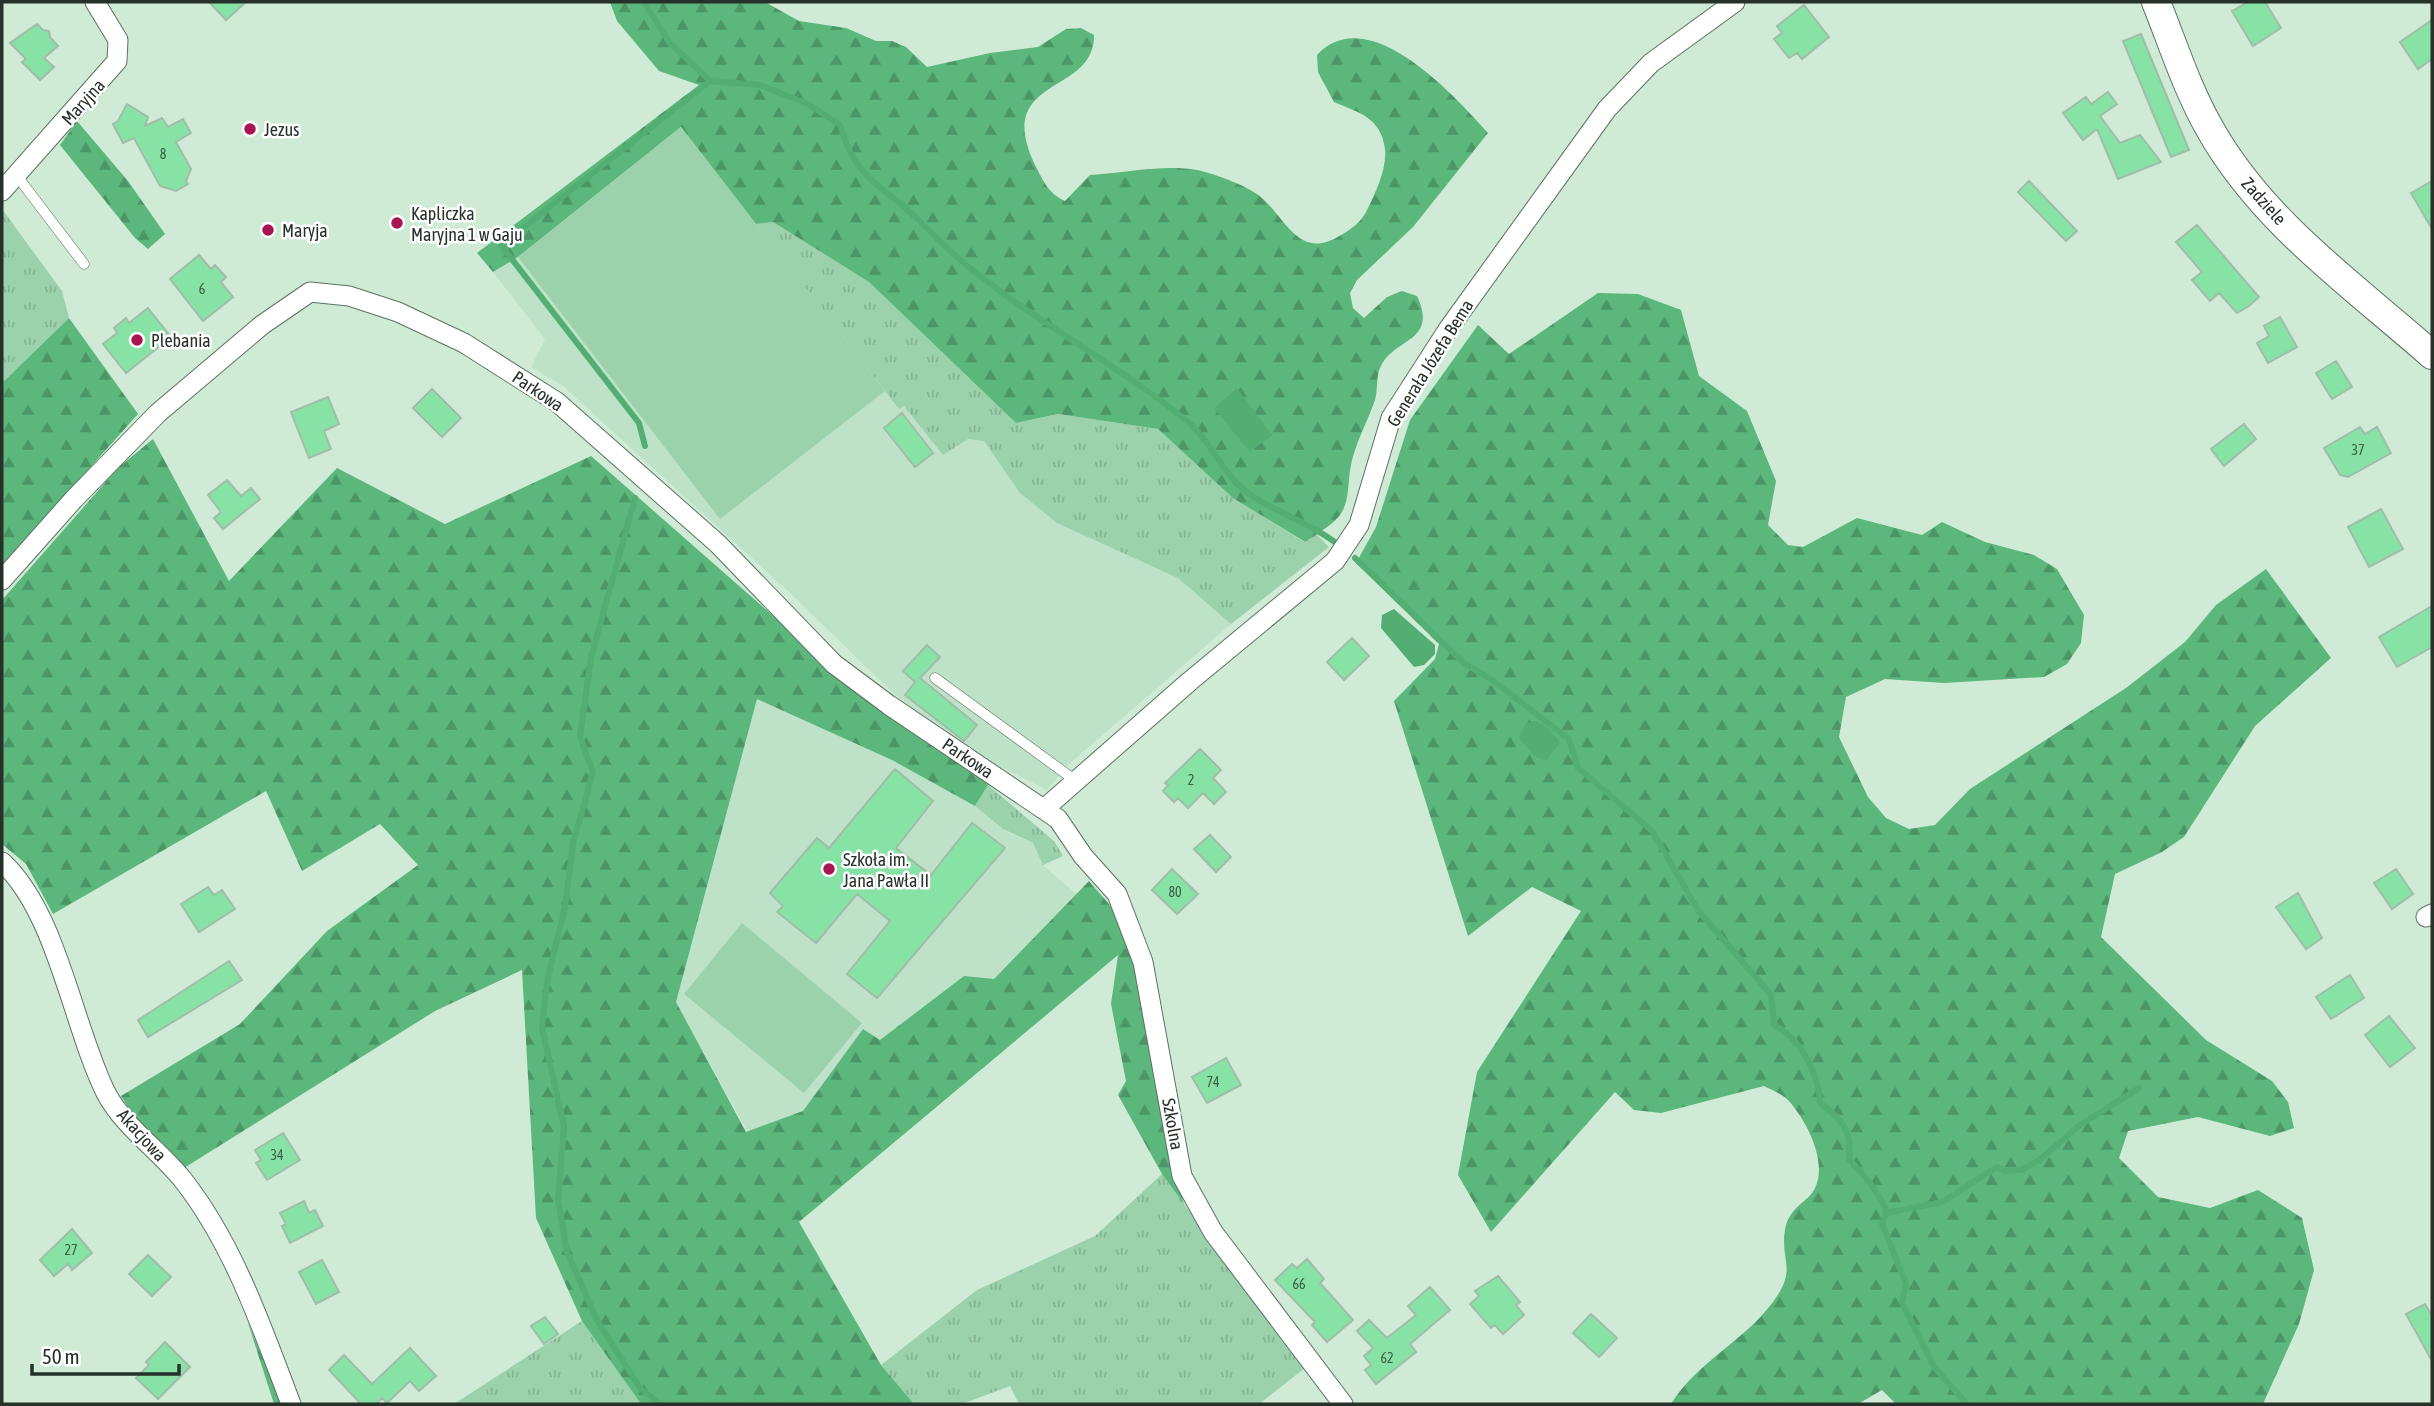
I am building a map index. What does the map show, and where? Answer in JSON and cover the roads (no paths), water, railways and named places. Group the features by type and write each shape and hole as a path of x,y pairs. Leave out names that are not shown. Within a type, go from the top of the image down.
{"street":[{"name":"Maryjna","path":"2,191 117,61 118,40 95,2"},
{"name":"Generała Józefa Bema","path":"1051,814 1076,781 1190,681 1335,561 1359,525 1391,418 1449,328 1607,109 1651,63 1735,2"},
{"name":"Zadziele","path":"2156,2 2193,95 2230,162 2300,240 2432,355"},
{"name":"Parkowa","path":"2,580 125,445 222,358 310,292 349,296 398,312 464,343 557,402 718,544 834,664 889,705 1051,814"},
{"name":"Szkolna","path":"1051,814 1117,894 1143,962 1182,1176 1213,1232 1343,1404"},
{"name":"Akacjowa","path":"2,862 27,895 51,944 108,1096 184,1181 215,1231 250,1297 290,1404"}],"lane":[{"path":"17,176 84,264"},
{"path":"934,678 1076,781"}],"waterway":[{"path":"644,2 669,42 710,81 760,85 808,104 840,125 852,155 867,176 965,264 1019,305 1133,381 1187,421 1231,477 1248,493 1336,543"},
{"path":"645,446 639,423 501,245 710,81"},
{"path":"635,498 591,657 580,737 593,772 573,844 565,907 547,982 542,1027 564,1127 558,1200 567,1252 598,1322 640,1388 660,1404"},
{"path":"1355,558 1465,664 1492,680 1569,739 1578,768 1652,831 1698,910 1771,995 1774,1025 1792,1038 1800,1048 1812,1069 1820,1103 1835,1115 1847,1133 1849,1160 1871,1185 1885,1208 1882,1224 1906,1284 1902,1303 1934,1367 1967,1404"},
{"path":"1886,1213 1942,1202 1997,1167 2004,1171 2021,1170 2038,1161 2080,1125 2139,1088"}],"place":[{"name":"Jezus","path":"250,129"},
{"name":"Kapliczka Maryjna 1 w Gaju","path":"397,223"},
{"name":"Maryja","path":"268,230"},
{"name":"Plebania","path":"137,340"},
{"name":"Szkoła im. Jana Pawła II","path":"829,869"}]}
